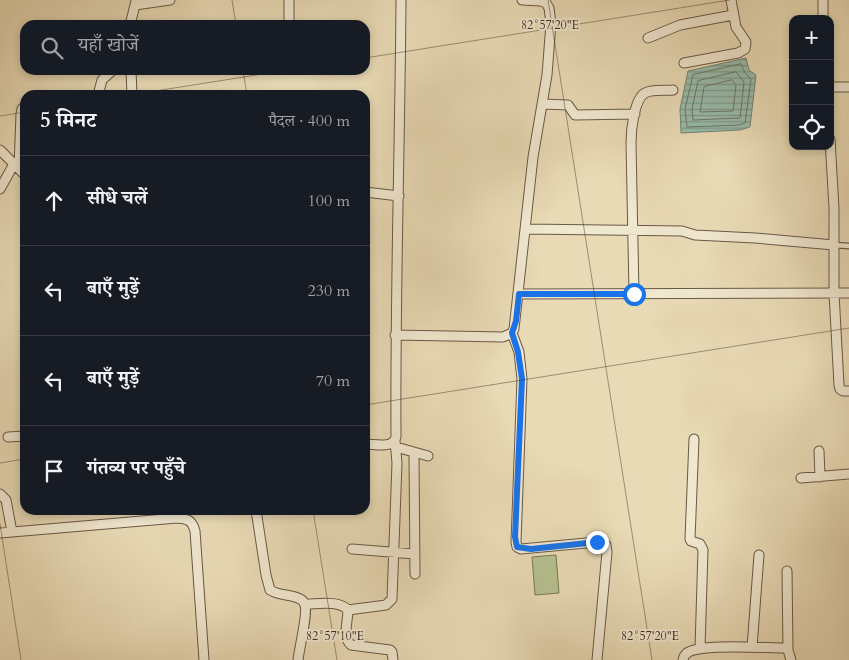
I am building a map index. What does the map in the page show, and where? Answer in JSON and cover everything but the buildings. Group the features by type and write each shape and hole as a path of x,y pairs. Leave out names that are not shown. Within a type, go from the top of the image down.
{"street":[{"path":"131,20 136,2 170,0"},
{"path":"289,0 289,20"},
{"path":"257,515 270,590 298,598 305,604 336,604 342,605 348,610 390,603 394,585 401,0"},
{"path":"522,0 546,3 549,8 551,23 550,49 536,140 516,321 512,333 518,352 522,379 516,542 517,547 521,548 597,542 606,545 608,552 597,660"},
{"path":"684,63 738,53 745,49 746,42 736,27 731,0"},
{"path":"823,0 823,15"},
{"path":"648,38 680,25 733,15"},
{"path":"99,90 100,83 108,75"},
{"path":"131,75 132,90"},
{"path":"834,87 849,87"},
{"path":"634,294 631,131 639,102 645,93 674,90"},
{"path":"542,104 568,105 575,115 635,114"},
{"path":"0,150 19,170 0,189"},
{"path":"831,150 834,208 834,293 839,385 843,391 849,391"},
{"path":"370,193 399,196"},
{"path":"526,229 682,231 701,236 755,238 834,245"},
{"path":"519,294 849,293"},
{"path":"396,335 503,337 512,333"},
{"path":"8,437 20,436"},
{"path":"694,439 690,539 700,544 703,550 700,648"},
{"path":"370,444 395,444 428,456"},
{"path":"819,451 820,477"},
{"path":"414,455 415,574"},
{"path":"801,478 849,474"},
{"path":"0,494 6,500 12,532"},
{"path":"0,533 177,518 188,519 193,524 195,531 204,660"},
{"path":"352,549 414,554"},
{"path":"752,647 759,555"},
{"path":"787,571 788,650 790,660"},
{"path":"298,660 305,604"},
{"path":"348,610 346,637 348,642 351,645 392,652 393,660"},
{"path":"683,660 684,655 688,652 700,648 752,647 784,648 788,650"}],"lane":[{"path":"834,245 849,246"}],"green space":[{"path":"556,555 559,593 535,595 532,557"}],"water":[{"path":"746,58 749,70 756,75 750,127 740,130 681,133 680,109 688,71"}],"route":[{"path":"597,542 531,549 517,547 515,537 522,379 521,364 512,333 516,321 519,294 634,294"}]}
